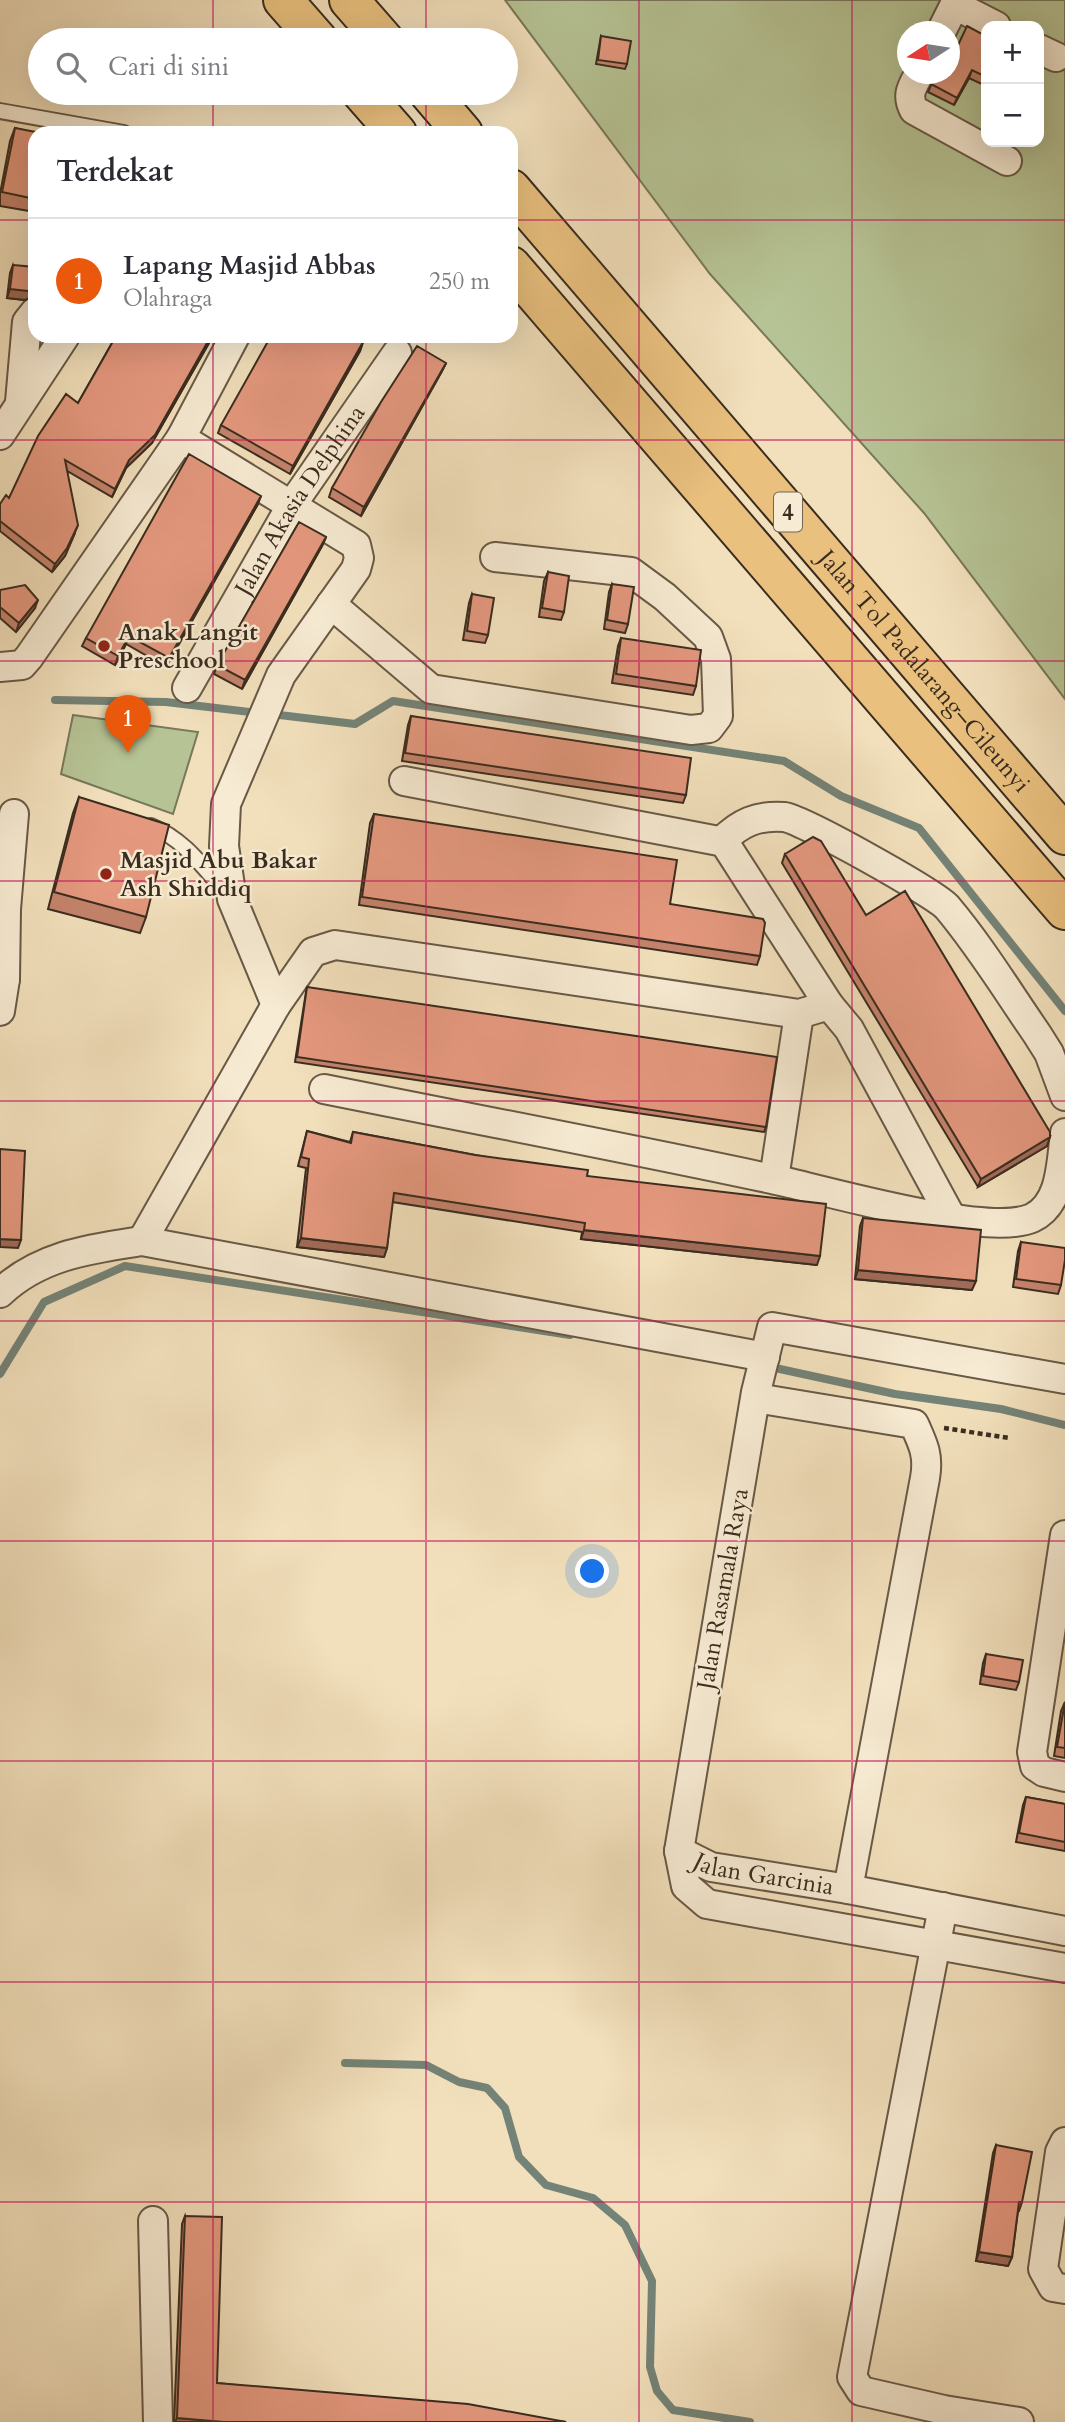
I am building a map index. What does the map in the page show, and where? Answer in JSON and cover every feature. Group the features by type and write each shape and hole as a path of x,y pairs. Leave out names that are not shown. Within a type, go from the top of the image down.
{"highway":[{"path":"283,0 308,28"},
{"path":"349,0 374,28"},
{"path":"372,105 391,126"},
{"path":"439,105 457,126"},
{"name":"Jalan Tol Padalarang–Cileunyi","path":"518,197 1065,835"},
{"name":"Jalan Tol Padalarang–Cileunyi","path":"518,274 1065,910"}],"street":[{"path":"946,21 956,2 988,21"},
{"path":"914,84 909,101 914,110 1007,161"},
{"path":"20,405 28,321"},
{"path":"0,435 60,343"},
{"path":"0,667 22,665 29,657 181,438 231,343"},
{"name":"Jalan Akasia Delphina","path":"187,688 291,506 397,353"},
{"path":"181,438 356,545 359,551 356,569 281,675 226,804 224,846 232,900 275,1005"},
{"path":"331,604 397,663 431,689 691,730 709,728 719,716 716,659 708,637 665,597 631,572 495,557"},
{"path":"404,781 722,841 729,846 829,1005 849,1029 952,1219"},
{"path":"0,1011 14,814"},
{"path":"722,841 737,826 758,817 787,817 813,828 946,905 1049,1053 1065,1096"},
{"path":"142,1241 275,1005 313,952 335,945 799,1014 829,1005"},
{"path":"774,1179 799,1014"},
{"path":"324,1089 774,1179 952,1219 1014,1222 1042,1213 1054,1197 1065,1133"},
{"path":"4,1285 51,1259 142,1241 764,1360"},
{"name":"Jalan Rasamala Raya","path":"679,1851 756,1395 772,1327 1065,1378"},
{"path":"756,1395 914,1424 925,1446 928,1461 848,1889"},
{"path":"1065,1535 1032,1752 1035,1766 1044,1772 1065,1777"},
{"name":"Jalan Garcinia","path":"679,1851 711,1867 848,1889 1065,1931"},
{"name":"Jalan Garcinia","path":"679,1851 686,1886 707,1904 1065,1968"},
{"path":"943,1908 852,2377 861,2391 944,2410 1019,2422"},
{"path":"1065,2142 1060,2152 1043,2269 1053,2287 1065,2289"},
{"path":"153,2221 158,2422"}],"lane":[{"path":"0,111 85,126"},
{"path":"140,821 166,831 183,844 232,900"}],"path":[{"path":"914,1424 1009,1438"}],"green space":[{"path":"505,0 1065,0 1065,699 924,513 710,274"},
{"path":"73,715 198,732 173,814 61,774"}],"building":[{"path":"967,26 981,33 981,74 972,70 957,98 931,84 960,84 960,41"},
{"path":"601,36 631,41 627,64 598,60"},
{"path":"15,128 28,130 28,198 2,192"},
{"path":"13,265 28,266 28,291 10,289"},
{"path":"112,343 207,343 155,435 129,460 115,489 65,460 78,525 67,548 55,564 0,521 0,504 6,495 9,498 38,436 66,394 78,403"},
{"path":"267,343 362,343 293,466 221,425"},
{"path":"417,346 446,363 364,507 332,488 381,402"},
{"path":"189,454 261,496 169,658 129,636 118,656 86,638"},
{"path":"299,522 326,537 245,680 217,665"},
{"path":"548,572 569,576 564,612 542,608"},
{"path":"612,584 634,587 628,624 607,620"},
{"path":"25,585 38,600 19,623 0,607 0,590"},
{"path":"472,594 494,598 488,635 467,631"},
{"path":"621,638 701,650 696,686 616,674"},
{"path":"411,716 691,758 686,795 405,753"},
{"name":"Masjid Abu Bakar Ash Shiddiq","path":"79,797 169,825 146,917 54,892"},
{"path":"374,814 677,860 670,904 763,919 765,923 760,956 362,897"},
{"path":"813,837 821,841 866,915 905,891 1050,1132 1050,1137 981,1179 785,854"},
{"path":"307,987 777,1057 766,1127 297,1057"},
{"path":"307,1131 351,1143 353,1132 475,1155 588,1170 587,1176 826,1204 820,1256 584,1230 585,1223 394,1193 387,1248 301,1238 309,1159 301,1157"},
{"path":"0,1149 25,1151 21,1240 0,1239"},
{"path":"863,1218 981,1230 976,1281 858,1270"},
{"path":"1021,1242 1065,1248 1061,1285 1016,1279"},
{"path":"986,1654 1023,1660 1019,1682 983,1676"},
{"path":"1065,1702 1065,1748 1057,1747"},
{"path":"1026,1797 1065,1804 1065,1842 1019,1833"},
{"path":"996,2145 1032,2152 1022,2202 1019,2202 1012,2257 979,2252"},
{"path":"185,2216 222,2217 217,2383 468,2404 566,2422 224,2422 177,2418"}],"waterway":[{"path":"55,700 166,702 258,713"},
{"path":"271,714 355,724 393,701 784,761 841,796 919,828 1065,1011"},
{"path":"0,1374 44,1302 125,1266 570,1335"},
{"path":"766,1366 895,1394 1001,1409 1065,1425"},
{"path":"345,2063 426,2065 459,2082 487,2088 505,2108 519,2157 546,2185 593,2198 625,2225 652,2281 650,2367 657,2391 673,2410 750,2422"}],"place":[{"name":"Anak Langit Preschool","path":"104,646"},
{"name":"Lapang Masjid Abbas","path":"128,753"},
{"name":"Masjid Abu Bakar Ash Shiddiq","path":"106,874"}]}
